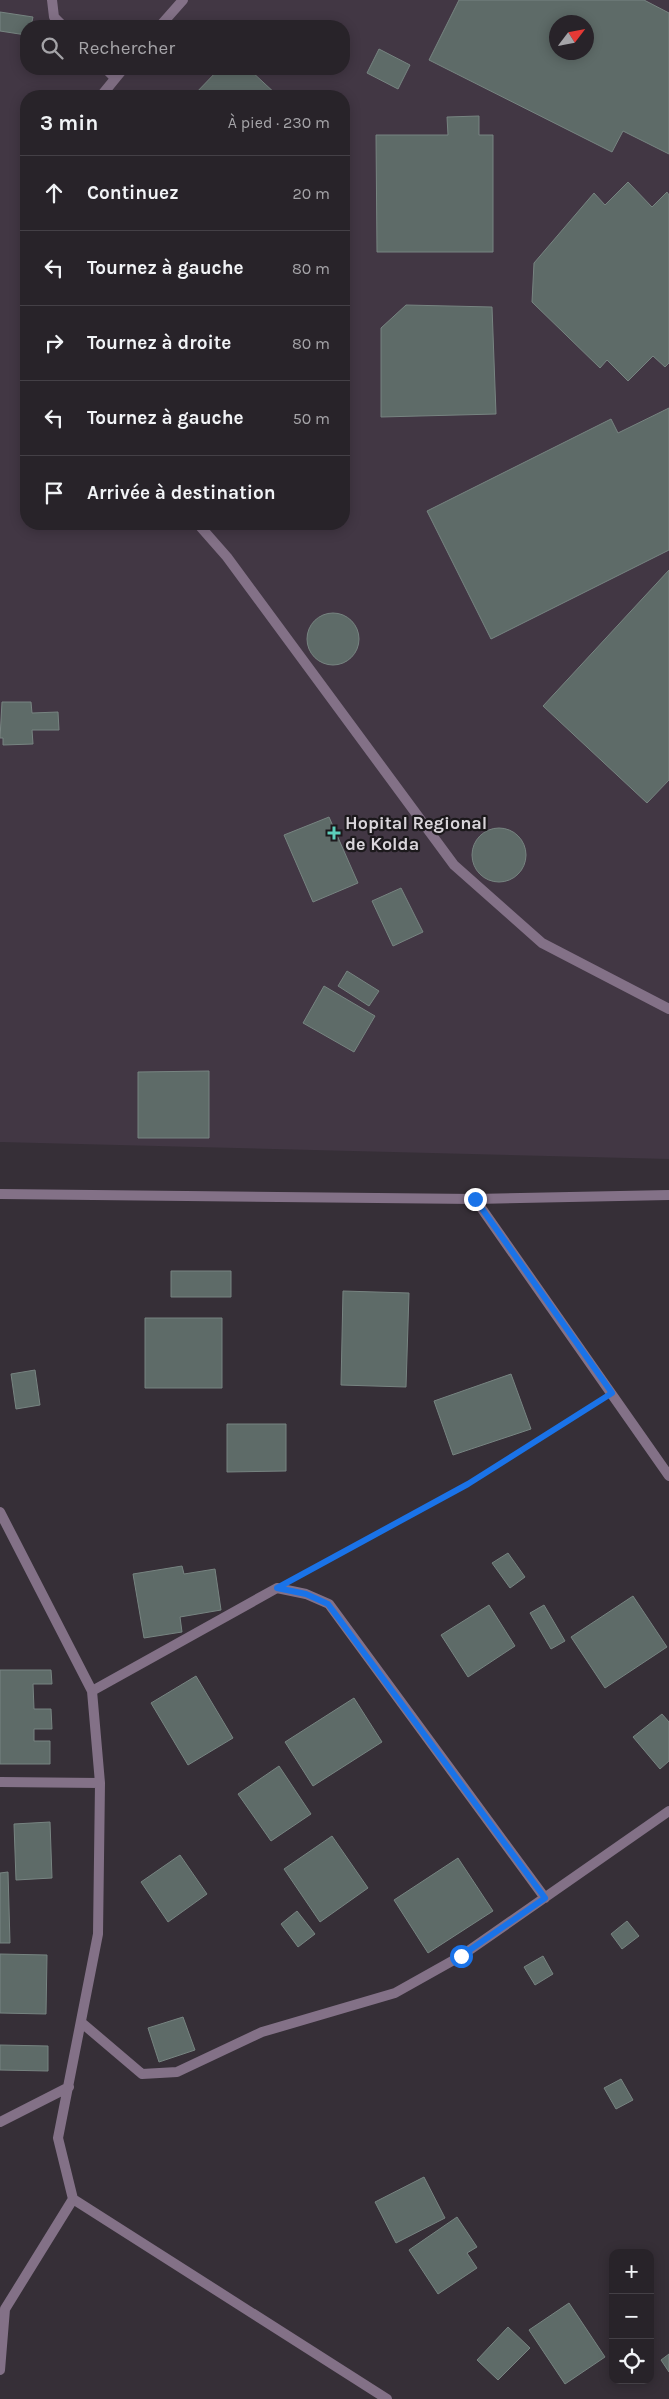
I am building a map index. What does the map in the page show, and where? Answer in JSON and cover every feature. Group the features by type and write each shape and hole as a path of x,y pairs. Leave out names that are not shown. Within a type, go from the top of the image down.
{"street":[{"path":"52,0 54,17 57,20"},
{"path":"165,20 183,0"},
{"path":"112,75 115,78"},
{"path":"106,90 118,75"},
{"path":"203,530 228,557 454,865 542,943 669,1009"},
{"path":"0,1194 475,1199 669,1195"},
{"path":"475,1199 669,1476"},
{"path":"0,1512 92,1691 100,1783 98,1934 70,2087 58,2138 73,2199 387,2399"},
{"path":"92,1691 277,1588 306,1594 328,1604 545,1898"},
{"path":"0,1782 100,1783"},
{"path":"82,2023 142,2074 177,2072 262,2032 396,1993 461,1956 669,1811"},
{"path":"0,2122 70,2087"},
{"path":"0,2370 5,2309 73,2199"}],"path":[{"path":"277,1588 468,1484 612,1393"}],"shaded area":[{"name":"Hopital Regional de Kolda","path":"0,0 669,0 669,1159 0,1142"}],"building":[{"path":"459,0 644,0 669,13 669,154 623,131 612,152 429,60"},
{"path":"0,12 33,17 32,20 20,20 20,34 0,31"},
{"path":"379,49 410,65 398,89 367,73"},
{"path":"213,75 255,75 272,90 199,90"},
{"path":"479,116 479,135 493,135 493,252 377,252 376,135 448,135 447,117"},
{"path":"628,182 652,207 667,192 669,195 669,363 665,367 653,356 628,381 607,360 600,368 532,302 534,263 594,193 605,205"},
{"path":"406,305 492,307 496,414 381,417 381,328"},
{"path":"669,408 669,550 491,639 427,511 611,419 618,433"},
{"path":"669,570 669,780 647,803 543,706"},
{"path":"328,613 338,613 348,617 355,624 359,639 355,654 348,661 338,665 328,665 318,661 311,654 307,644 307,634 311,624 318,617"},
{"path":"2,702 31,702 32,713 58,712 59,730 32,730 33,744 3,745 3,738 0,738"},
{"path":"329,817 358,883 313,902 284,835"},
{"path":"499,828 509,830 518,836 524,845 526,855 524,865 518,874 509,880 499,882 489,880 480,874 474,865 472,855 474,845 480,836 489,830"},
{"path":"401,888 423,932 393,946 372,901"},
{"path":"347,971 379,991 369,1006 338,986"},
{"path":"324,986 375,1016 354,1052 303,1023"},
{"path":"209,1071 209,1138 138,1138 138,1072"},
{"path":"171,1271 231,1271 231,1297 171,1297"},
{"path":"343,1291 409,1293 406,1387 341,1385"},
{"path":"145,1318 222,1318 222,1388 145,1388"},
{"path":"35,1370 40,1405 16,1409 11,1374"},
{"path":"511,1374 531,1429 453,1455 434,1401"},
{"path":"227,1424 286,1424 286,1471 227,1472"},
{"path":"508,1553 525,1577 510,1588 492,1563"},
{"path":"182,1566 184,1574 215,1569 221,1610 180,1617 182,1632 144,1638 133,1574"},
{"path":"633,1596 667,1647 605,1688 571,1637"},
{"path":"489,1605 515,1646 468,1677 441,1635"},
{"path":"544,1605 565,1641 551,1649 530,1613"},
{"path":"0,1670 51,1670 52,1684 33,1684 34,1709 51,1709 52,1729 34,1729 34,1741 50,1741 50,1764 0,1764"},
{"path":"196,1676 233,1738 188,1765 151,1703"},
{"path":"354,1698 382,1742 313,1786 285,1742"},
{"path":"662,1714 669,1722 669,1761 660,1769 633,1737"},
{"path":"279,1766 311,1814 271,1841 238,1794"},
{"path":"50,1822 52,1878 16,1880 14,1824"},
{"path":"332,1836 368,1888 320,1922 284,1869"},
{"path":"180,1855 207,1894 168,1922 141,1882"},
{"path":"458,1858 493,1911 428,1953 394,1900"},
{"path":"8,1872 10,1943 0,1943 0,1873"},
{"path":"297,1911 315,1934 298,1947 281,1924"},
{"path":"627,1921 639,1936 622,1949 611,1934"},
{"path":"0,1954 47,1955 46,2014 0,2013"},
{"path":"543,1956 553,1974 535,1985 524,1967"},
{"path":"183,2017 195,2050 159,2062 148,2028"},
{"path":"0,2045 48,2046 48,2071 0,2070"},
{"path":"621,2079 633,2100 616,2109 604,2088"},
{"path":"424,2177 445,2218 396,2243 375,2202"},
{"path":"457,2217 477,2247 467,2253 477,2268 438,2294 409,2250"},
{"path":"569,2303 605,2357 565,2384 529,2330"},
{"path":"508,2327 530,2348 498,2380 477,2360"},
{"path":"669,2354 669,2372 661,2360"}],"place":[{"name":"Hopital Regional de Kolda","path":"334,833"}],"route":[{"path":"461,1956 545,1898 328,1604 306,1594 277,1588 468,1484 612,1393 475,1199"}]}
